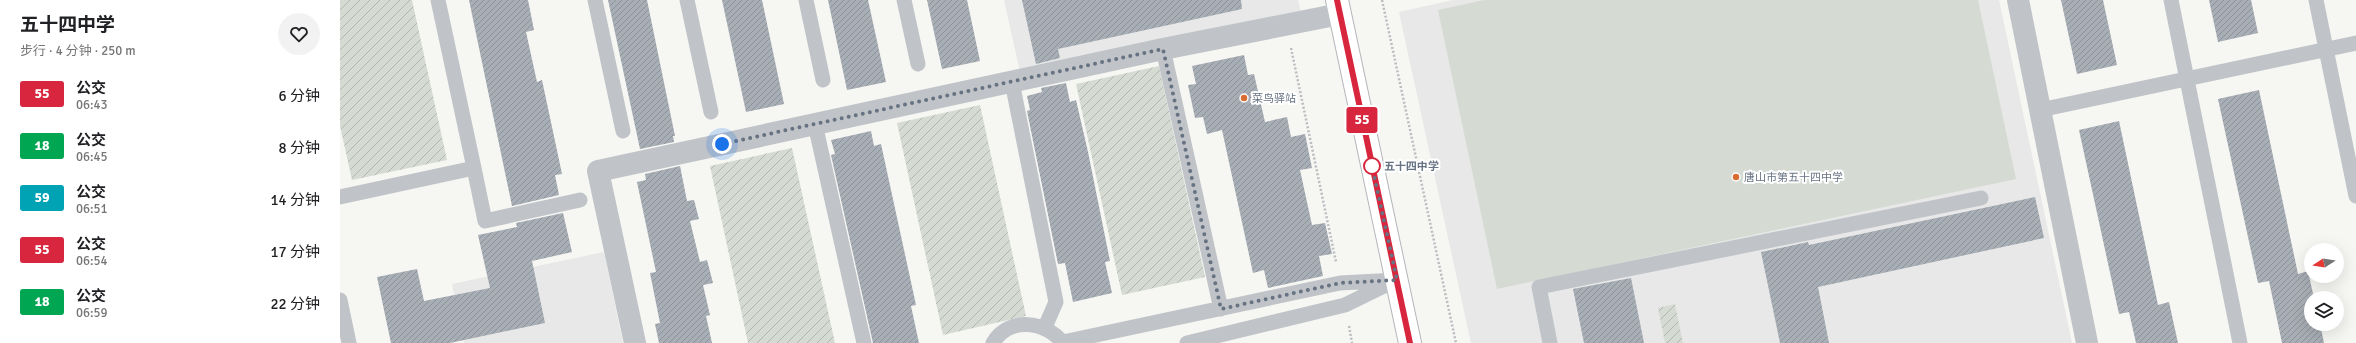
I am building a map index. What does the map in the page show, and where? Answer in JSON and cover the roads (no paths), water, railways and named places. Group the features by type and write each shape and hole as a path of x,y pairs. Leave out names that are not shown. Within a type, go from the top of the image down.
{"street":[{"path":"2018,0 2087,343"},
{"path":"635,343 598,171 1163,49 1286,25 1338,7 1410,343"}],"lane":[{"path":"438,0 485,221 580,200"},
{"path":"595,0 623,131"},
{"path":"687,0 711,112"},
{"path":"806,0 823,80"},
{"path":"904,0 918,64"},
{"path":"2171,0 2240,343"},
{"path":"2316,0 2356,196"},
{"path":"2040,110 2356,43"},
{"path":"1163,49 1221,309"},
{"path":"1012,82 1056,302 1045,327"},
{"path":"815,124 864,343"},
{"path":"340,197 474,168"},
{"path":"1550,343 1539,286 1981,198"},
{"path":"993,343 1004,331 1017,325 1031,324 1045,327 1055,333 1063,343 1340,283 1397,280"},
{"path":"1187,343 1228,339 1345,305 1397,280"},
{"path":"340,300 349,343"}],"place":[{"name":"菜鸟驿站","path":"1244,98"},
{"name":"五十四中学","path":"1372,166"},
{"name":"唐山市第五十四中学","path":"1736,177"}]}
